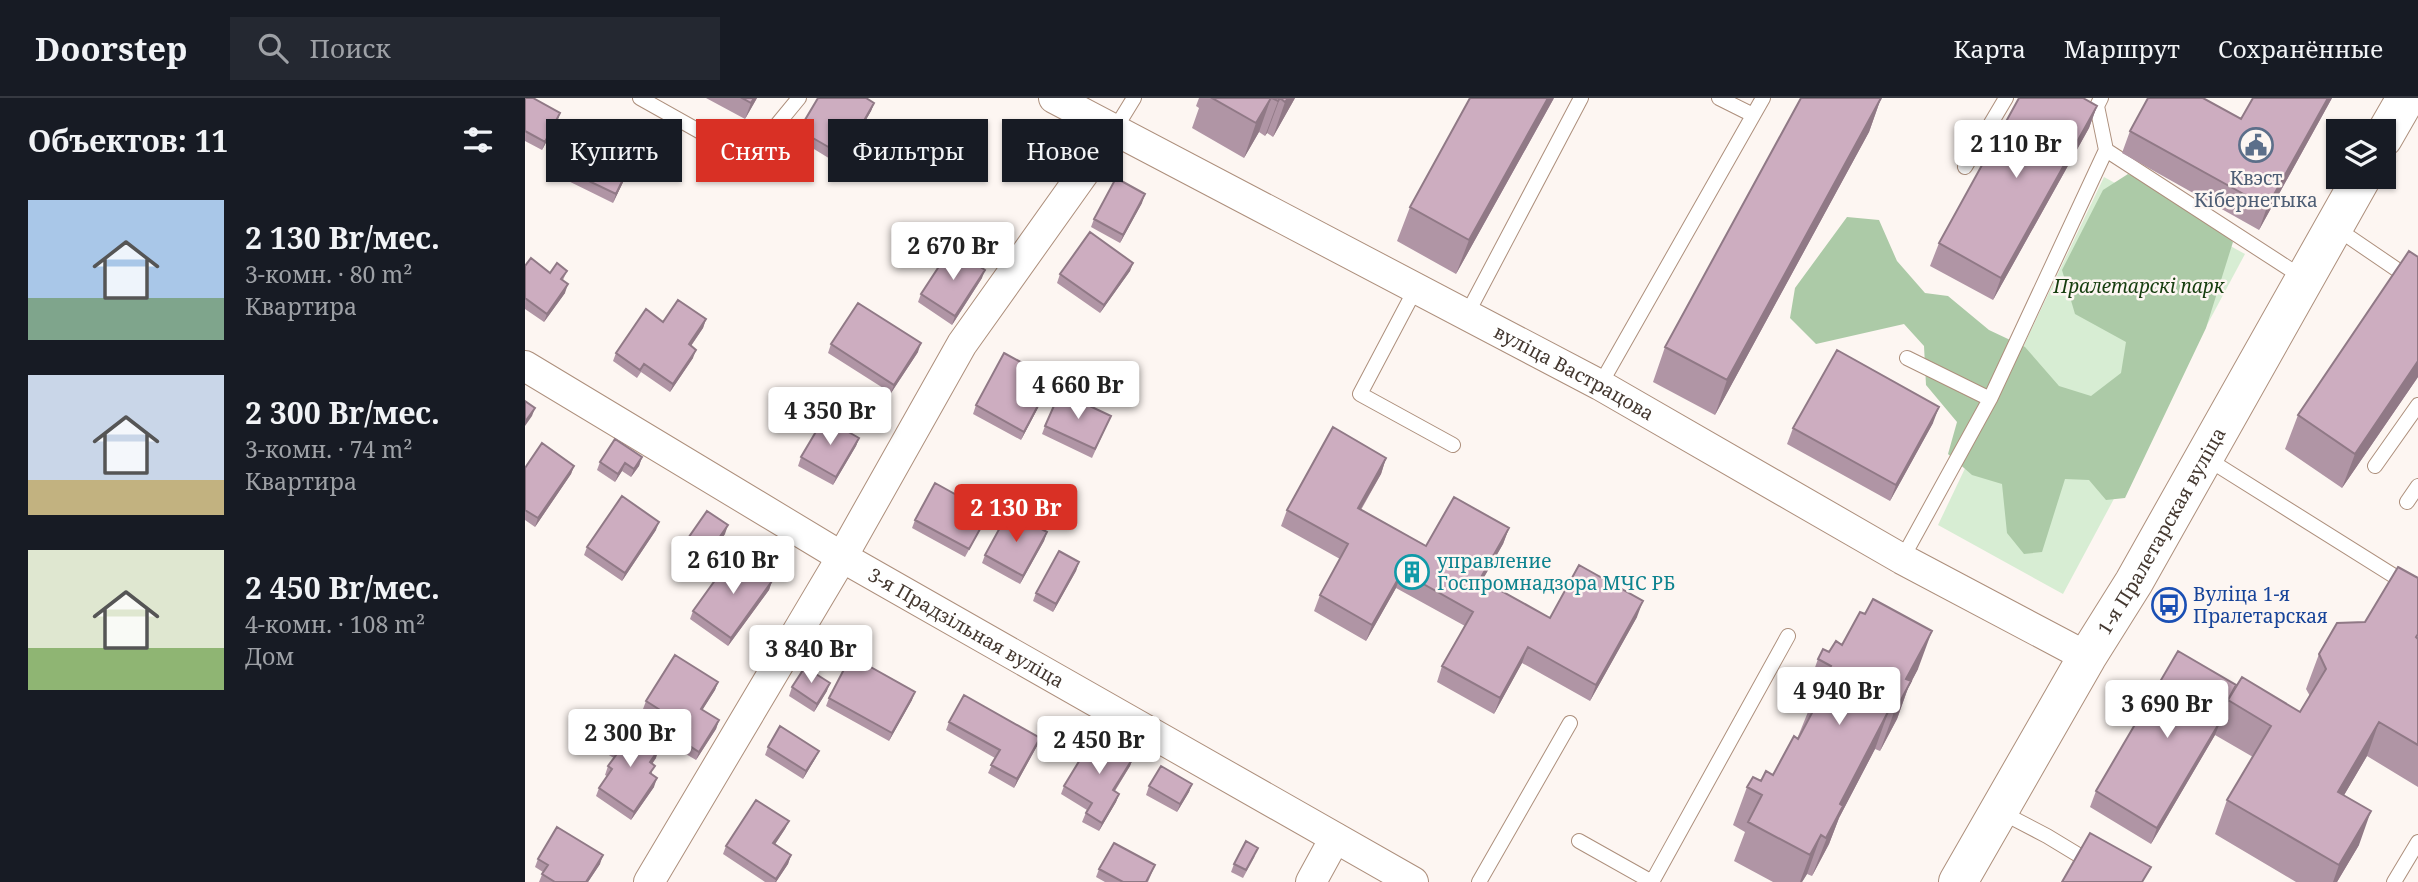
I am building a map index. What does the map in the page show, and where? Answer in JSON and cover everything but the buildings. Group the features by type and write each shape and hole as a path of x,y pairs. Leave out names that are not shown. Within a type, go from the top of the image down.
{"main road":[{"path":"2394,119 2406,98"},
{"name":"1-я Пралетарская вуліца","path":"1958,882 2087,657 2134,582 2356,189"}],"street":[{"name":"вуліца Вастрацова","path":"1054,98 1095,119"},
{"name":"вуліца Вастрацова","path":"1123,133 1600,385 1902,559 2087,657"},
{"path":"649,882 842,557 962,344 1077,182"},
{"name":"3-я Прадзільная вуліца","path":"525,366 842,557 1413,882"},
{"path":"1311,882 1335,838"}],"lane":[{"path":"640,98 731,149 757,149 799,98"},
{"path":"1121,119 1134,98"},
{"path":"1467,314 1581,98"},
{"path":"1719,98 1753,115"},
{"path":"1600,385 1763,98"},
{"path":"1965,167 2006,98"},
{"path":"1902,559 1990,399 2106,150 2097,106 2101,98"},
{"path":"2106,150 2306,279"},
{"path":"2335,227 2418,284"},
{"path":"1416,288 1360,394 1453,445"},
{"path":"1907,358 1990,399"},
{"path":"2375,466 2418,405"},
{"path":"2203,457 2418,591"},
{"path":"2407,502 2418,486"},
{"path":"1579,841 1652,882 1787,636"},
{"path":"1479,882 1570,723"},
{"path":"2000,811 2123,882"},
{"path":"2394,882 2418,842"}],"green space":[{"name":"Пралетарскі парк","path":"2128,174 2200,201 2233,242 2206,328 2125,498 2106,500 2089,480 2065,479 2042,552 2024,554 2007,533 2002,484 1972,475 1948,454 1957,422 1926,385 1924,346 1904,324 1816,344 1790,318 1795,288 1847,217 1879,220 1897,261 1925,293 1948,296 1989,330 2025,347 2059,386 2091,396 2121,373 2126,342 2075,314 2062,270 2103,190"},
{"name":"Пралетарскі парк","path":"2104,177 2245,254 2063,594 1938,525"}],"place":[{"name":"Квэст Кібернетыка","path":"2256,145"},
{"name":"управление Госпромнадзора МЧС РБ","path":"1412,572"},
{"name":"Вуліца 1-я Пралетарская","path":"2169,605"}]}
